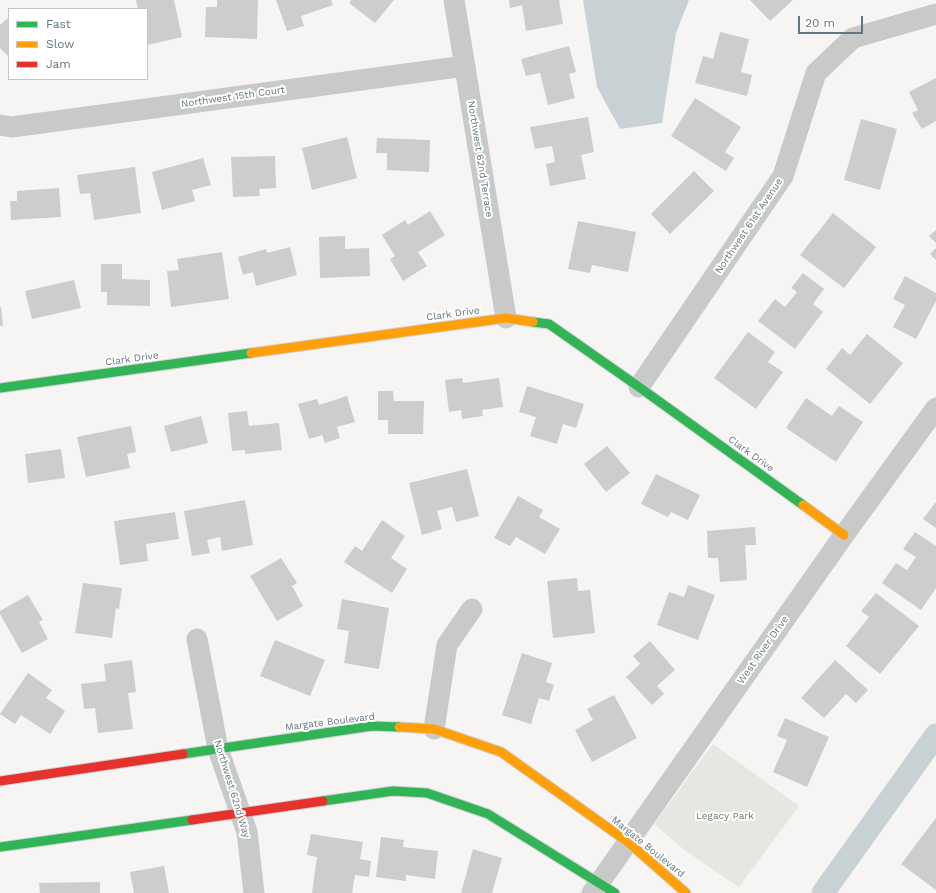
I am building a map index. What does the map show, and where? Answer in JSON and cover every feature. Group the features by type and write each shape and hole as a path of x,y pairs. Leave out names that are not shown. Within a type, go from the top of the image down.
{"street":[{"name":"Northwest 62nd Terrace","path":"454,0 506,318"},
{"name":"Northwest 61st Avenue","path":"639,386 783,176 816,73 852,38 936,14"},
{"name":"Northwest 15th Court","path":"0,125 12,127 20,126 465,66"},
{"name":"Clark Drive","path":"0,388 506,318 549,324 639,386 844,535"},
{"name":"West River Drive","path":"602,890 628,842 844,535 936,408"},
{"path":"434,729 447,645 472,609"},
{"name":"Northwest 62nd Way","path":"197,639 218,749 247,832 254,893"},
{"name":"Margate Boulevard","path":"0,781 372,726 434,729 501,752 628,842 686,893"},
{"path":"0,847 393,791 427,793 488,814 602,890"}],"green space":[{"name":"Legacy Park","path":"713,744 799,806 739,887 687,852 654,824"}],"shaded area":[{"path":"583,0 689,0 676,33 662,123 620,129 597,87"}],"building":[{"path":"136,0 174,0 182,37 148,45 148,8 138,8"},
{"path":"217,0 258,0 257,39 205,37 206,7 217,7"},
{"path":"276,0 331,0 333,5 301,16 304,26 287,31"},
{"path":"351,0 394,0 375,23 349,3"},
{"path":"509,0 559,0 563,24 526,31 522,5 510,8"},
{"path":"750,0 793,0 770,21"},
{"path":"8,18 8,56 0,48 0,25"},
{"path":"720,32 749,39 741,72 752,75 747,96 695,83 703,56 713,59"},
{"path":"569,46 576,72 569,74 575,98 548,105 540,73 526,76 521,59"},
{"path":"936,78 936,121 922,129 912,113 918,110 909,92"},
{"path":"695,98 741,127 725,152 734,158 726,171 671,136"},
{"path":"588,117 594,152 581,155 586,179 550,186 546,164 555,162 552,146 535,149 530,127"},
{"path":"861,119 897,129 880,190 844,180"},
{"path":"347,137 357,178 312,190 302,148"},
{"path":"377,138 430,140 429,172 387,170 387,153 376,153"},
{"path":"275,156 276,188 259,189 260,196 233,197 231,157"},
{"path":"203,158 211,185 192,190 195,201 162,210 152,172"},
{"path":"135,167 141,213 94,220 90,193 80,194 77,175"},
{"path":"694,171 714,191 670,234 651,214"},
{"path":"59,188 61,217 11,220 10,201 17,201 17,191"},
{"path":"430,211 445,235 418,252 427,266 403,281 390,259 395,256 382,235 405,220 408,225"},
{"path":"833,213 876,247 844,288 800,255"},
{"path":"578,221 636,232 628,272 592,265 590,273 568,269"},
{"path":"936,230 936,243 929,236"},
{"path":"345,236 345,249 369,248 370,276 320,278 319,237"},
{"path":"290,247 297,275 256,286 253,272 243,275 238,257 266,249 267,253"},
{"path":"936,248 936,260 930,254"},
{"path":"222,252 229,299 171,307 167,271 179,270 177,259"},
{"path":"101,264 122,264 122,279 150,280 150,306 107,305 107,292 101,292"},
{"path":"803,273 824,289 813,304 823,312 795,349 758,321 775,299 785,307 797,292 791,288"},
{"path":"905,276 936,293 936,301 916,339 893,327 905,305 893,299"},
{"path":"74,280 81,308 32,319 25,291"},
{"path":"1,307 3,326 0,326"},
{"path":"748,332 775,352 768,362 783,372 756,409 714,378"},
{"path":"867,334 903,363 870,404 826,369 842,348 850,355"},
{"path":"462,378 463,383 499,378 503,407 482,410 483,416 462,419 461,410 449,412 445,380"},
{"path":"527,386 584,404 576,428 563,424 557,444 530,436 536,417 519,412"},
{"path":"378,391 393,391 394,401 424,401 423,434 388,434 388,420 378,420"},
{"path":"347,396 355,422 337,427 340,438 325,443 322,435 309,439 298,404 317,399 319,405"},
{"path":"806,398 832,416 839,406 863,422 836,462 786,428"},
{"path":"247,411 249,426 279,423 282,450 245,454 245,450 232,451 228,413"},
{"path":"201,416 208,443 171,452 164,426"},
{"path":"131,426 136,452 127,454 130,468 86,477 77,437"},
{"path":"607,446 630,473 606,492 584,464"},
{"path":"61,449 65,478 28,483 25,454"},
{"path":"467,469 479,516 456,522 452,507 437,511 442,529 422,535 409,483"},
{"path":"656,474 700,495 688,520 671,512 668,517 641,504"},
{"path":"518,496 543,510 539,517 560,529 545,554 516,537 510,546 494,538"},
{"path":"245,500 253,545 222,551 220,537 207,540 210,553 192,556 184,511"},
{"path":"936,503 936,528 923,519"},
{"path":"175,512 179,539 146,544 148,561 120,565 114,521"},
{"path":"382,520 405,536 391,558 407,569 392,593 344,562 355,546 362,551"},
{"path":"755,527 756,545 745,545 747,580 720,582 718,558 708,558 707,531"},
{"path":"915,532 936,546 936,588 921,610 882,583 896,563 907,570 916,557 903,549"},
{"path":"281,558 297,583 292,586 303,606 277,621 250,576"},
{"path":"577,578 578,591 590,590 595,633 553,638 547,581"},
{"path":"83,583 122,588 119,609 116,608 112,638 75,633"},
{"path":"688,585 715,595 698,640 657,625 669,592 684,597"},
{"path":"876,593 919,626 880,674 846,646 869,617 861,611"},
{"path":"28,595 43,620 39,622 48,639 22,653 0,614 0,611"},
{"path":"342,599 389,608 379,669 344,663 349,631 337,629"},
{"path":"275,640 325,660 310,696 260,676"},
{"path":"650,641 675,670 657,686 664,694 652,705 626,677 640,664 633,656"},
{"path":"522,653 552,663 546,682 554,685 549,701 539,698 531,724 502,715"},
{"path":"132,660 136,692 128,693 133,729 98,733 95,708 84,709 81,684 106,681 104,664"},
{"path":"835,660 868,690 856,703 846,694 824,718 801,698"},
{"path":"28,673 52,690 46,698 65,711 50,734 21,715 15,724 0,714"},
{"path":"614,695 637,738 592,762 575,730 593,720 587,709"},
{"path":"785,718 829,737 807,787 773,772 787,740 777,736"},
{"path":"936,818 936,890 901,864"},
{"path":"311,834 363,842 360,859 371,861 369,877 355,875 352,893 312,893 317,857 307,855"},
{"path":"381,837 404,840 403,847 438,851 435,879 406,875 406,881 376,877"},
{"path":"473,849 502,858 492,893 461,893"},
{"path":"164,866 169,893 134,893 130,872"},
{"path":"100,882 100,893 40,893 39,883"}],"waterway":[{"path":"823,893 936,735"}],"traffic: fast":[{"path":"533,322 549,324 803,505"},
{"path":"0,388 251,353"},
{"path":"183,754 372,726 399,727"},
{"path":"323,801 393,791 427,793 488,814 615,893"},
{"path":"0,847 192,820"}],"traffic: slow":[{"path":"251,353 506,318 533,322"},
{"path":"803,505 844,535"},
{"path":"399,727 434,729 501,752 628,842 686,893"}],"traffic: jam":[{"path":"0,781 183,754"},
{"path":"192,820 323,801"}]}
